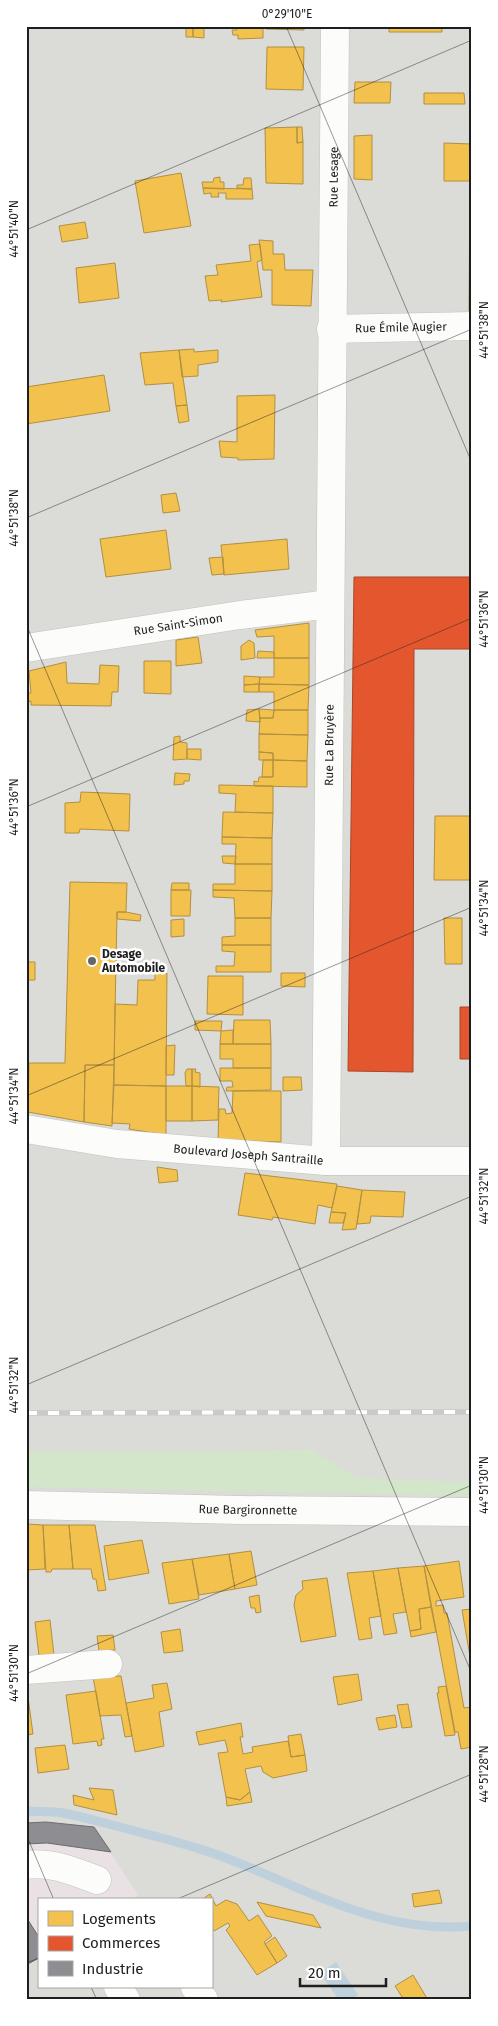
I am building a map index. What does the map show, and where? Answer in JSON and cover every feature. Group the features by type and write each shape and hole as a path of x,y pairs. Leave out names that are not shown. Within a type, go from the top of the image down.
{"street":[{"name":"Rue Lesage","path":"331,329 335,26"},
{"name":"Rue Émile Augier","path":"331,329 472,326"},
{"name":"Rue La Bruyère","path":"326,1160 331,329"},
{"name":"Rue Saint-Simon","path":"26,648 240,615 330,604"},
{"name":"Boulevard Joseph Santraille","path":"26,1129 117,1144 326,1160 472,1161"},
{"name":"Rue Bargironnette","path":"26,1505 240,1510 472,1512"},
{"path":"26,1670 108,1664"},
{"path":"26,1865 36,1863 56,1866 97,1880"},
{"path":"119,1988 126,2000"},
{"path":"196,1988 204,2000"}],"shaded area":[{"path":"26,26 472,26 472,2000 26,2000"},
{"path":"46,1822 94,1827 138,1895 133,1898 38,1898 38,1959 26,1965 26,1823"}],"green space":[{"path":"312,1450 357,1478 472,1482 472,1496 26,1487 26,1452"}],"water":[{"path":"336,1962 358,1995 351,2000 339,2000 320,1973"}],"building: Logements":[{"path":"186,26 204,26 204,28 193,28 193,37 186,37"},
{"path":"237,26 263,26 263,38 238,39 238,35 233,35 232,30 237,30"},
{"path":"266,26 304,26 304,30 266,29"},
{"path":"389,26 442,26 442,32 389,32"},
{"path":"193,28 204,28 204,38 193,37"},
{"path":"267,47 304,47 303,90 266,89"},
{"path":"355,82 391,82 390,103 354,103"},
{"path":"424,93 464,93 465,104 424,104"},
{"path":"297,127 297,143 303,142 303,184 266,183 265,128"},
{"path":"297,127 302,127 303,142 297,143"},
{"path":"372,135 372,180 354,179 354,136"},
{"path":"444,143 472,144 472,181 444,181"},
{"path":"181,173 191,226 144,233 135,181"},
{"path":"220,177 220,182 224,182 224,189 203,188 202,182 213,182 214,178"},
{"path":"244,178 251,178 252,189 237,188 237,185 243,185"},
{"path":"470,181 472,181 472,311 469,311"},
{"path":"203,188 252,189 253,199 226,199 226,193 218,193 219,197 211,197 211,193 204,194"},
{"path":"85,222 88,238 62,242 59,226"},
{"path":"259,240 273,241 273,254 284,254 285,270 313,270 311,306 272,305 272,270 263,270"},
{"path":"260,244 262,260 257,262 262,297 221,302 222,300 209,301 205,276 218,275 216,265 251,261 249,245"},
{"path":"115,263 119,298 79,303 76,268"},
{"path":"194,349 194,352 218,350 218,362 198,365 198,376 182,377 179,350"},
{"path":"179,350 187,405 176,406 173,383 145,385 140,353"},
{"path":"104,375 110,411 26,424 26,387"},
{"path":"275,395 274,459 238,460 238,458 221,457 219,441 237,442 237,396"},
{"path":"187,405 189,421 179,423 176,406"},
{"path":"176,493 180,511 163,513 161,495"},
{"path":"166,530 171,569 106,577 100,539"},
{"path":"287,539 289,569 224,575 221,545"},
{"path":"223,557 224,574 212,575 209,558"},
{"path":"309,623 309,658 274,658 274,636 257,637 255,630"},
{"path":"198,637 202,663 176,666 176,640"},
{"path":"249,640 254,643 255,658 241,660 241,646"},
{"path":"258,651 274,652 274,658 257,658"},
{"path":"274,658 309,658 309,685 259,684 260,677 274,677"},
{"path":"144,661 171,661 171,694 144,693"},
{"path":"66,662 67,683 99,684 100,665 119,666 118,692 112,692 111,706 31,705 31,701 27,702 26,694 31,693 29,671"},
{"path":"244,676 260,677 259,684 244,685"},
{"path":"259,684 259,692 244,692 244,685"},
{"path":"259,684 309,685 308,710 274,710 274,692 259,692"},
{"path":"259,709 274,710 273,718 260,718"},
{"path":"259,709 260,722 246,721 247,710"},
{"path":"274,710 308,710 308,735 259,734 260,718 273,718"},
{"path":"259,734 308,735 307,761 273,760 273,753 259,752"},
{"path":"180,736 180,742 187,743 187,759 173,760 174,737"},
{"path":"187,749 201,749 201,760 187,759"},
{"path":"259,752 273,753 273,760 259,760"},
{"path":"263,760 273,760 273,777 262,777"},
{"path":"273,760 307,761 307,787 254,786 254,781 258,782 259,777 273,777"},
{"path":"175,773 190,774 189,781 184,781 184,784 174,785"},
{"path":"219,785 273,786 273,813 235,812 236,794 219,793"},
{"path":"81,792 130,794 129,831 80,829 79,833 65,833 65,803 80,802"},
{"path":"223,812 273,813 272,838 222,837"},
{"path":"435,816 472,816 472,880 434,880"},
{"path":"222,837 272,838 272,864 235,864 236,844 222,844"},
{"path":"222,856 236,856 235,864 223,863"},
{"path":"235,864 272,864 272,891 213,890 213,884 235,884"},
{"name":"Desage Automobile","path":"70,882 127,883 126,912 117,912 114,1065 85,1065 84,1122 28,1112 29,1063 65,1063"},
{"path":"172,883 189,883 189,890 171,890"},
{"path":"171,890 191,890 190,916 171,916"},
{"path":"213,890 272,891 271,918 235,918 234,898 213,897"},
{"path":"117,912 141,915 140,921 117,919"},
{"path":"235,918 271,918 271,945 222,945 222,937 235,936"},
{"path":"444,918 462,918 462,964 445,964"},
{"path":"184,919 184,936 171,937 171,920"},
{"path":"222,945 271,945 271,972 216,972 216,966 234,966 235,952 222,951"},
{"path":"26,962 35,962 35,980 26,980"},
{"path":"155,972 167,973 166,1086 114,1085 115,1004 137,1005 138,980 155,980"},
{"path":"281,973 305,973 305,987 281,986"},
{"path":"208,976 243,976 243,1015 207,1014"},
{"path":"234,1020 270,1020 271,1044 233,1044"},
{"path":"195,1021 222,1021 221,1031 195,1030"},
{"path":"233,1030 233,1044 220,1044 221,1031"},
{"path":"220,1044 271,1044 271,1068 233,1068 233,1059 220,1059"},
{"path":"175,1045 174,1075 166,1075 166,1046"},
{"path":"85,1065 114,1065 112,1126 84,1122"},
{"path":"220,1068 271,1068 271,1090 226,1091 227,1087 233,1087 232,1081 220,1081"},
{"path":"187,1069 192,1069 192,1086 186,1086 185,1073"},
{"path":"192,1069 196,1069 195,1072 200,1073 200,1087 192,1086"},
{"path":"283,1077 301,1077 302,1090 283,1091"},
{"path":"114,1085 166,1086 166,1135 129,1129 130,1124 112,1123"},
{"path":"166,1086 192,1086 192,1121 166,1121"},
{"path":"192,1086 219,1087 218,1120 192,1121"},
{"path":"233,1091 281,1091 281,1142 218,1140 219,1109 225,1109 226,1114 232,1113"},
{"path":"157,1167 177,1170 178,1181 159,1183"},
{"path":"245,1173 337,1184 332,1208 318,1205 315,1224 273,1217 272,1220 238,1215"},
{"path":"337,1186 362,1190 356,1229 342,1230 346,1213 331,1212"},
{"path":"362,1190 405,1192 403,1217 371,1216 370,1223 357,1224"},
{"path":"331,1212 346,1213 343,1223 329,1223"},
{"path":"26,1524 43,1525 45,1569 26,1570"},
{"path":"43,1525 69,1525 73,1569 52,1569 51,1572 46,1572"},
{"path":"69,1525 95,1525 106,1590 98,1591 96,1579 93,1579 91,1569 73,1569"},
{"path":"142,1540 149,1573 109,1580 104,1546"},
{"path":"251,1551 257,1585 235,1589 229,1554"},
{"path":"229,1554 235,1589 199,1595 192,1559"},
{"path":"192,1559 199,1599 169,1604 162,1563"},
{"path":"459,1561 464,1597 436,1601 436,1606 443,1605 444,1613 447,1613 464,1708 471,1707 472,1747 461,1749 458,1732 455,1732 424,1566"},
{"path":"424,1566 431,1607 419,1609 421,1629 410,1631 398,1568"},
{"path":"398,1568 406,1612 393,1614 397,1633 384,1635 373,1571"},
{"path":"373,1571 381,1616 369,1618 372,1638 359,1640 347,1573"},
{"path":"327,1578 336,1636 301,1642 294,1605 296,1595 303,1589 302,1581"},
{"path":"259,1595 261,1612 256,1613 255,1608 251,1608 249,1597"},
{"path":"431,1607 436,1632 411,1637 410,1631 421,1629 419,1609"},
{"path":"472,1609 472,1668 462,1610"},
{"path":"50,1620 54,1655 39,1656 35,1622"},
{"path":"180,1629 183,1651 164,1653 161,1632"},
{"path":"113,1635 115,1650 99,1651 97,1636"},
{"path":"358,1674 362,1700 338,1705 333,1677"},
{"path":"121,1676 132,1736 125,1737 121,1715 100,1716 93,1677"},
{"path":"26,1682 33,1734 26,1735"},
{"path":"167,1683 172,1709 159,1712 164,1746 135,1752 126,1703 154,1698 152,1685"},
{"path":"446,1686 455,1735 445,1736 437,1693 439,1693 438,1687"},
{"path":"96,1691 104,1739 101,1739 102,1745 98,1746 97,1741 73,1744 66,1695"},
{"path":"408,1704 412,1727 402,1728 397,1705"},
{"path":"395,1715 397,1727 379,1730 376,1718"},
{"path":"241,1723 243,1737 240,1737 243,1754 253,1752 252,1747 288,1741 291,1757 305,1755 307,1771 273,1778 263,1772 261,1766 245,1769 250,1792 240,1800 226,1797 218,1753 228,1752 225,1740 199,1745 196,1732"},
{"path":"301,1734 305,1755 291,1757 288,1736"},
{"path":"65,1745 69,1769 38,1773 35,1748"},
{"path":"89,1788 113,1790 117,1815 74,1805 73,1795 94,1800"},
{"path":"250,1792 252,1802 227,1806 226,1797 240,1800"},
{"path":"439,1890 442,1903 414,1907 412,1894"},
{"path":"210,1894 212,1898 204,1898"},
{"path":"212,1898 216,1906 226,1900 237,1904 249,1921 258,1915 272,1936 264,1942 277,1963 257,1975 226,1930 230,1926 228,1923 214,1931 212,1928"},
{"path":"257,1902 313,1915 321,1928 266,1916"},
{"path":"275,1937 287,1956 277,1963 265,1944"},
{"path":"413,1975 428,2000 404,2000 395,1986"}],"building: Commerces":[{"path":"354,577 472,577 472,649 414,649 413,1072 348,1071"},
{"path":"460,1007 472,1007 472,1059 460,1059"}],"building: Industrie":[{"path":"46,1822 94,1827 111,1852 47,1843 26,1844 26,1823"},
{"path":"26,1917 38,1935 38,1959 26,1965"}],"waterway":[{"path":"26,1811 58,1812 74,1815 193,1847 218,1855 372,1916 404,1923 437,1927 472,1926"}],"railway":[{"path":"26,1413 472,1412"}],"place":[{"name":"Desage Automobile","path":"92,961"}]}
